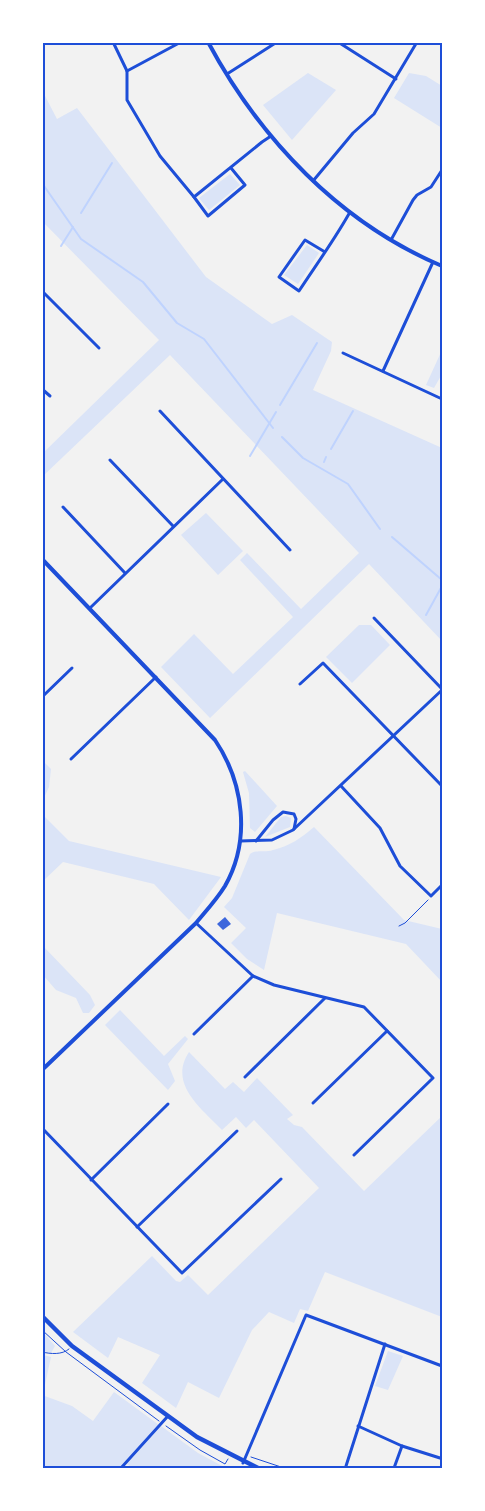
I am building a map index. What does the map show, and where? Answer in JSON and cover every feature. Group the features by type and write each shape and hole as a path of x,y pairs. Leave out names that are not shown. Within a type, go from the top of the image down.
{"main road":[{"path":"42,1316 72,1346 197,1437 229,1456 258,1468"}],"street":[{"path":"113,42 127,71 128,100 160,156 208,216 245,185 231,168"},
{"path":"127,71 182,42"},
{"path":"208,42 226,75 271,136 312,181 350,212 391,240 442,266"},
{"path":"226,75 277,42"},
{"path":"338,42 396,79"},
{"path":"312,181 353,133 374,114 417,42"},
{"path":"194,197 271,136"},
{"path":"391,240 413,200 417,195 431,187 442,170"},
{"path":"324,252 305,240 279,277 299,291 350,212"},
{"path":"383,371 433,262"},
{"path":"42,291 100,348"},
{"path":"343,353 442,399"},
{"path":"42,389 50,396"},
{"path":"160,411 290,550"},
{"path":"110,460 174,526"},
{"path":"90,608 223,479"},
{"path":"63,506 125,573"},
{"path":"42,559 216,740 226,755 233,772 240,805 240,841 237,857 225,887 196,923 42,1070"},
{"path":"240,841 272,840 293,830 442,689 374,618"},
{"path":"300,684 322,663 442,786"},
{"path":"42,697 72,668"},
{"path":"70,759 156,677"},
{"path":"341,786 380,828 400,866 431,896 442,885"},
{"path":"256,841 273,820 283,812 289,811 294,814 296,824 293,830"},
{"path":"196,923 253,976 274,985 364,1006 433,1078 354,1155"},
{"path":"194,1034 253,976"},
{"path":"245,1078 325,998"},
{"path":"313,1103 387,1031"},
{"path":"91,1180 168,1104"},
{"path":"42,1128 182,1272 281,1179"},
{"path":"137,1227 237,1131"},
{"path":"243,1463 306,1315 442,1366"},
{"path":"346,1466 385,1344"},
{"path":"121,1468 168,1416"},
{"path":"358,1426 402,1446 440,1458"},
{"path":"394,1468 402,1446"}],"path":[{"path":"399,926 405,923 431,896"},
{"path":"42,1330 66,1352 200,1450 225,1464 229,1456"},
{"path":"42,1352 50,1354 66,1352 72,1346"},
{"path":"246,1454 284,1468"}],"shaded area":[{"path":"308,73 336,90 292,140 263,105"},
{"path":"409,73 426,76 442,86 442,128 394,98"},
{"path":"43,92 57,119 77,108 206,277 272,324 292,315 332,342 331,351 313,390 442,448 442,641 369,564 210,718 161,667 194,634 233,674 293,617 240,560 247,553 301,609 359,553 170,355 43,476 43,453 159,340 43,222"},
{"path":"230,174 240,185 209,210 199,198"},
{"path":"307,245 319,253 298,284 284,275"},
{"path":"442,350 442,374 434,388 426,385"},
{"path":"206,513 243,551 218,575 181,535"},
{"path":"359,625 371,625 390,645 352,683 326,657"},
{"path":"43,761 51,769 49,787 43,800"},
{"path":"245,771 277,806 255,832 250,828 249,793 243,772"},
{"path":"43,815 69,841 221,877 189,920 154,884 63,862 43,881"},
{"path":"281,817 291,818 290,827 265,837"},
{"path":"314,827 404,920 442,929 442,982 406,944 277,913 264,970 247,959 231,943 246,928 224,907 232,898 250,854 270,851 290,844"},
{"path":"43,946 90,995 95,1005 89,1013 83,1013 76,998 56,990 43,975"},
{"path":"120,1010 164,1056 185,1036 188,1039 168,1064 175,1081 168,1090 105,1025"},
{"path":"189,1052 225,1089 233,1082 244,1092 257,1078 293,1115 287,1119 294,1125 302,1127 364,1191 442,1116 442,1317 325,1272 308,1311 300,1309 294,1323 269,1312 252,1330 219,1398 188,1382 176,1408 142,1383 160,1355 118,1337 108,1358 73,1332 152,1256 176,1281 180,1282 188,1275 208,1295 319,1188 254,1120 246,1128 236,1117 222,1130 205,1113 190,1095 182,1075"},
{"path":"43,1332 55,1346 51,1353 43,1351"},
{"path":"388,1351 403,1356 388,1390 375,1386"},
{"path":"42,1355 51,1357 43,1394"},
{"path":"114,1392 159,1425 120,1468 43,1468 42,1395 72,1406 93,1421"},
{"path":"161,1426 198,1453 226,1468 132,1468 127,1464"}],"building":[{"path":"225,917 231,924 223,930 217,924"}],"waterway":[{"path":"81,213 112,163"},
{"path":"42,183 81,239 143,282 177,323 204,339 273,428"},
{"path":"61,246 73,227"},
{"path":"280,405 317,343"},
{"path":"331,449 353,411"},
{"path":"250,456 276,412"},
{"path":"282,437 303,458 348,484 380,529"},
{"path":"324,462 326,457"},
{"path":"392,537 442,580"},
{"path":"426,615 442,586"}]}
